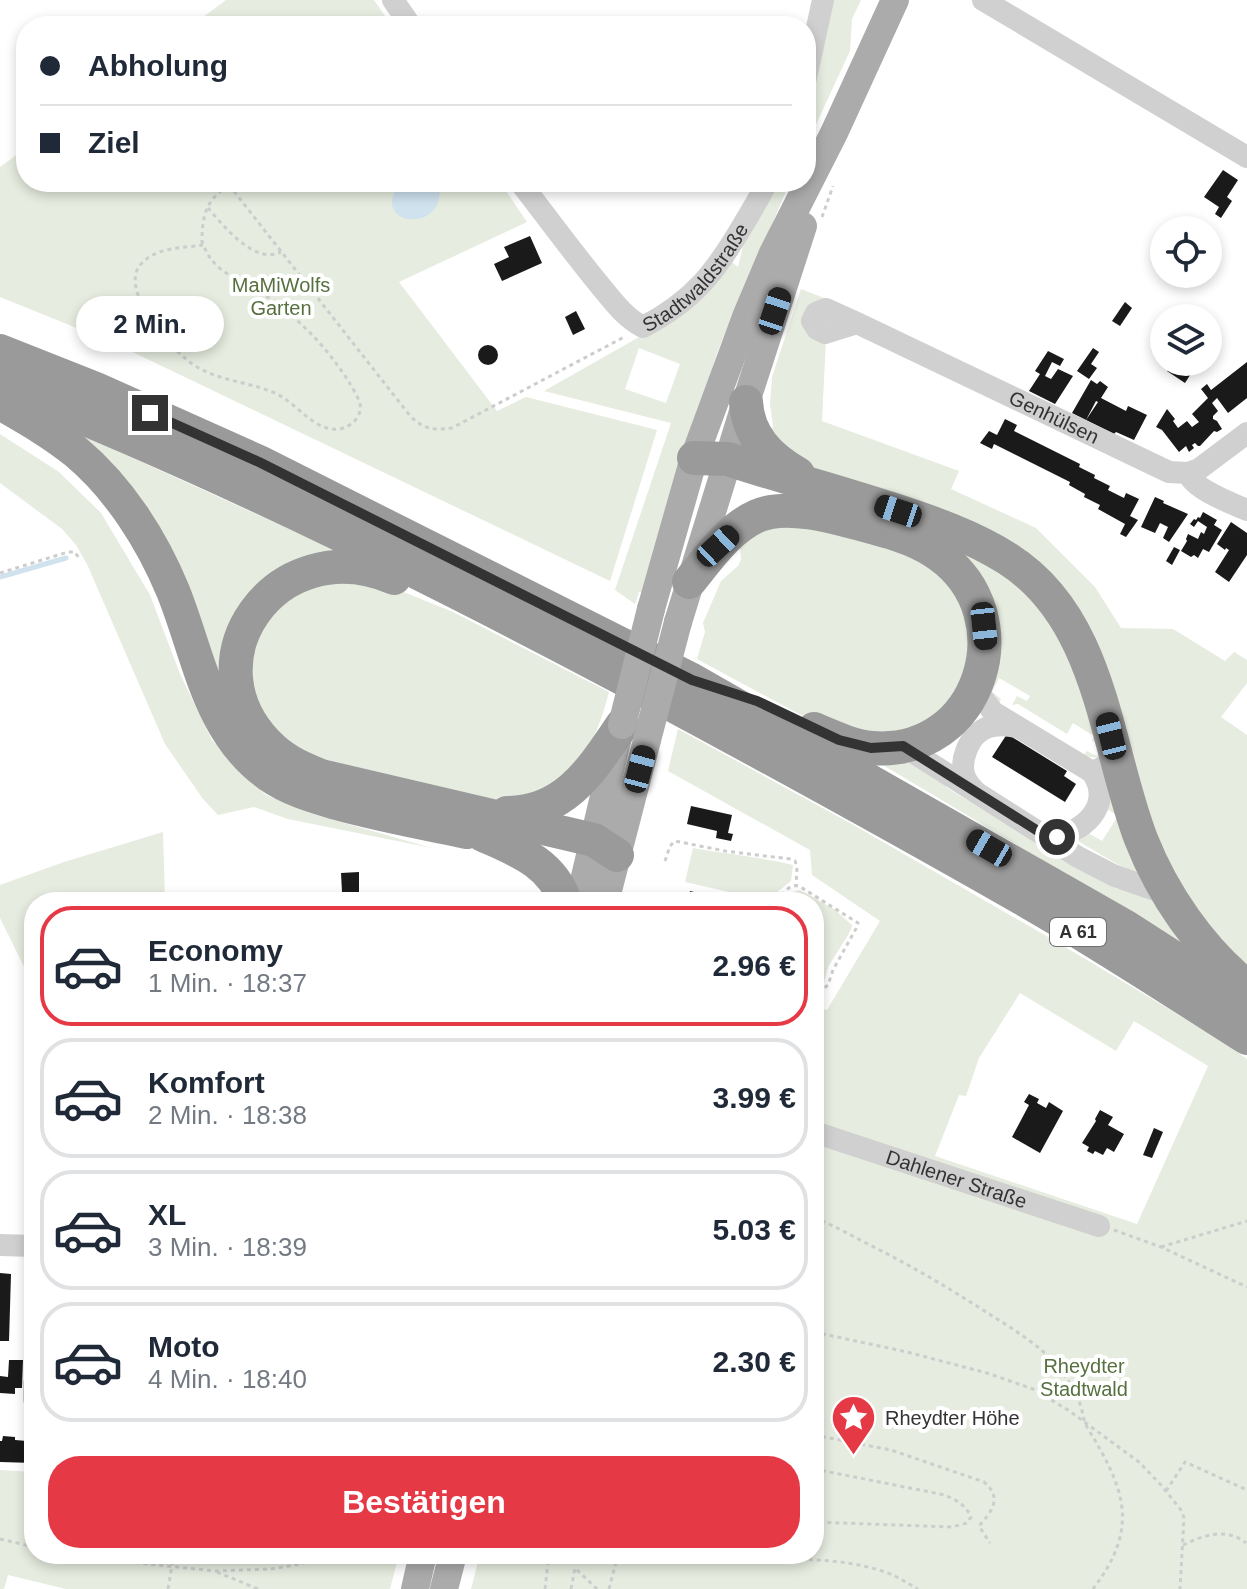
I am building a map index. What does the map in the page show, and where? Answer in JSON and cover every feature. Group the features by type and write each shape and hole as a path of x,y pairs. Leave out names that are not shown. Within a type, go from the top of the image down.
{"highway":[{"name":"A 61","path":"0,351 96,389 259,462 692,680 1126,927 1247,1005"},
{"name":"A 61","path":"0,384 97,423 366,547 560,645 1021,897 1247,1038"},
{"path":"746,402 753,432 773,457 800,475 950,529 1009,560 1029,575 1053,601 1074,634 1093,677 1105,712 1105,766 1141,838 1170,895 1203,945 1247,987"},
{"path":"0,403 79,455 135,520 172,590 218,716 249,758 272,777 312,796 367,812 485,824 541,809 558,800 634,732"},
{"path":"692,680 757,701 839,740 871,748 903,746 940,730 962,710 976,689 986,643 975,595 941,556 912,540 694,458"},
{"path":"725,468 846,494"},
{"path":"689,582 733,532 768,512 801,511 886,531"},
{"path":"560,645 467,613 380,572 349,566 317,569 288,581 266,597 244,630 236,674 247,715 263,740 299,767 485,824 600,851"},
{"path":"485,824 531,857 551,875 561,892"}],"main road":[{"path":"816,168 895,0"},
{"path":"816,188 834,133"},
{"path":"634,732 651,609 694,458 751,304 804,192"},
{"path":"583,892 600,851 634,732 678,622 815,192"},
{"path":"600,851 604,892"},
{"path":"415,1589 421,1564"},
{"path":"444,1589 450,1564"}],"street":[{"path":"816,32 823,0"},
{"path":"983,0 1247,157"},
{"name":"Stadtwaldstraße","path":"528,192 630,321 643,327 666,315 705,281 725,256 761,192"},
{"name":"Genhülsen","path":"857,323 1169,472 1188,473"},
{"path":"1247,433 1208,464 1188,473 1190,480 1199,486 1247,510"},
{"path":"976,689 993,712 1017,727 1105,766 1093,814 1077,830 1049,838"},
{"path":"977,793 965,777 963,766 970,741 992,726 1005,724 1017,727"},
{"path":"903,746 1078,857 1115,876 1170,895"},
{"name":"Dahlener Straße","path":"824,1135 1099,1226"},
{"path":"0,1245 24,1246"}],"path":[{"path":"819,225 834,185"},
{"path":"203,245 169,249 138,267 134,277 136,292 161,333 193,365 212,375 262,388 289,400 322,426 338,430 349,426 360,413 360,404 324,347 299,322 262,293 222,271 203,245 203,215 220,192"},
{"path":"238,192 281,252 411,417 434,430 452,428 643,327"},
{"path":"207,207 248,247 274,256 281,252"},
{"path":"0,573 68,552 75,552 80,560"},
{"path":"665,861 675,841 790,859 795,861 797,867 796,885"},
{"path":"786,892 796,885"},
{"path":"796,885 807,892"},
{"path":"824,902 858,923 824,988"},
{"path":"824,1221 951,1290 1035,1345 1058,1367 1082,1407 1084,1422 1112,1470 1121,1498 1122,1529 1117,1547 1093,1589"},
{"path":"1161,1247 1247,1221"},
{"path":"1099,1226 1161,1247 1247,1287"},
{"path":"824,1334 1008,1379 1033,1389 1109,1438 1139,1462 1181,1510 1184,1518 1180,1589"},
{"path":"824,1436 891,1450 984,1482 992,1490 994,1504 979,1526"},
{"path":"1166,1491 1185,1462 1247,1490"},
{"path":"824,1471 945,1495 966,1508 970,1520"},
{"path":"970,1520 979,1526 990,1543"},
{"path":"824,1522 952,1527 970,1520"},
{"path":"1183,1545 1207,1535 1224,1533 1238,1536 1246,1543"},
{"path":"0,1539 24,1545"},
{"path":"824,1562 888,1573 918,1589"},
{"path":"151,1564 215,1571 271,1569 301,1564"},
{"path":"545,1589 548,1564"},
{"path":"609,1589 615,1564"},
{"path":"168,1589 172,1566"},
{"path":"571,1589 575,1568 597,1589"},
{"path":"215,1571 258,1589"}],"green space":[{"path":"226,0 374,0 385,16 204,16"},
{"path":"828,0 861,0 852,19 850,51 816,124 816,58"},
{"name":"MaMiWolfs Garten","path":"16,155 16,192 507,192 527,222 399,282 497,411 526,397 657,430 610,581 116,344 0,297 0,167"},
{"path":"767,192 786,192 718,350 645,592 639,592 635,604 615,590 671,423 544,391 648,332 729,260 738,267 743,246","holes":["639,348 680,364 666,403 625,389"]},
{"path":"801,289 824,298 811,315 826,338 822,421 959,471 951,489 1036,528 1095,587 1121,628 1173,629 1225,661 1234,652 1247,660 1247,683 1221,717 1247,735 1247,967 1198,912 1164,854 1070,602 817,474 768,442 773,426 770,404 772,377"},
{"path":"56,423 346,555 309,564 230,656 304,787 201,656"},
{"path":"0,434 59,472 101,513 150,595 180,674 212,740 238,769 266,795 316,815 432,848 288,819 254,807 218,815 203,799 165,744 76,545 62,529 0,483"},
{"path":"877,512 960,540 1051,605 1108,742 1098,758 1083,756 1087,751 1097,756 1102,747 1092,740 1094,736 1073,723 1067,734 1018,704 1012,705 1017,696 1027,701 1030,696 999,678 992,692 1001,699 999,704 986,685 990,620"},
{"path":"780,515 921,559 956,587 975,649 946,711 897,735 823,727 697,659 705,632 703,623 721,581 741,560 740,545"},
{"path":"308,582 384,584 453,612 609,692 599,725 582,760 568,776 519,804 352,773 286,746 264,721 248,684 258,626"},
{"name":"Rheydter Stadtwald","path":"678,729 1055,941 1221,1040 1247,1059 1247,1589 471,1589 477,1564 824,1564 824,1009 827,1010 880,921 812,875 810,850 668,771","holes":["1020,993 1116,1051 1134,1021 1208,1066 1137,1224 935,1156 959,1095 966,1096 979,1058"]},
{"path":"895,753 942,778 947,788 1117,889 1153,898 1220,966 866,755"},
{"path":"1105,786 1148,865 1136,875 1076,840 1088,833 1102,841 1118,816 1104,807"},
{"path":"163,832 165,892 24,892 24,967 0,918 0,885"},
{"path":"693,848 793,865 791,881 777,892 729,892 685,882"},
{"path":"824,903 852,925 828,967 824,983"},
{"path":"0,1470 24,1471 24,1564 396,1564 390,1589 66,1589 8,1575 4,1589 0,1589"}],"water":[{"path":"396,192 439,192 439,200 432,212 422,218 400,216 393,209"}],"building":[{"path":"1223,170 1238,180 1227,197 1232,201 1222,216 1215,214 1219,207 1204,197"},
{"path":"530,236 542,263 502,281 494,264 509,257 504,247"},
{"path":"1125,302 1132,308 1120,326 1112,321"},
{"path":"576,311 585,329 573,335 565,317"},
{"path":"488,345 495,348 498,355 495,362 488,365 481,362 478,355 481,348"},
{"path":"1093,348 1099,352 1091,364 1097,368 1089,379 1077,371"},
{"path":"1048,351 1064,359 1060,366 1052,362 1045,376 1051,379 1058,369 1073,376 1055,404 1029,391 1040,374 1035,371"},
{"path":"1247,362 1247,398 1228,413 1217,398 1212,403 1218,411 1213,419 1222,429 1214,431 1200,446 1192,445 1194,448 1189,452 1186,446 1179,452 1156,427 1167,409 1178,428 1187,421 1192,427 1199,422 1192,414 1208,398 1201,389 1207,384 1211,390"},
{"path":"1174,376 1189,376 1185,383"},
{"path":"1091,380 1097,384 1100,381 1108,387 1101,398 1126,411 1128,406 1147,415 1134,440 1116,432 1114,434 1072,413"},
{"path":"1005,419 1017,425 1014,431 1080,464 1079,467 1095,475 1094,478 1110,486 1108,490 1124,498 1126,493 1139,499 1130,516 1138,520 1126,537 1120,534 1125,524 1098,509 1100,505 1084,497 1085,494 1069,485 1070,482 994,444 992,449 980,443 989,431 997,435"},
{"path":"1155,497 1188,514 1169,542 1163,538 1168,527 1160,523 1155,533 1141,527"},
{"path":"1203,512 1217,520 1214,525 1222,530 1209,552 1203,549 1198,558 1181,551 1188,534 1198,539 1201,532 1204,534 1207,527 1198,521 1194,527 1190,524"},
{"path":"1231,522 1247,533 1247,555 1229,582 1215,572 1229,550 1217,544"},
{"path":"1174,547 1180,550 1172,565 1166,561"},
{"path":"1007,734 1067,771 1064,776 1076,784 1065,802 992,757"},
{"path":"691,806 732,815 728,833 733,834 731,841 716,838 717,831 687,824"},
{"path":"359,872 359,892 342,892 341,873"},
{"path":"1029,1094 1039,1099 1037,1103 1046,1108 1049,1102 1063,1111 1040,1153 1012,1137 1029,1105 1024,1102"},
{"path":"1100,1110 1113,1117 1108,1125 1124,1134 1114,1152 1107,1148 1103,1155 1087,1151 1089,1147 1082,1143"},
{"path":"1154,1128 1163,1132 1152,1158 1143,1155"},
{"path":"0,1273 11,1274 9,1341 0,1341"},
{"path":"9,1360 23,1360 22,1388 15,1388 15,1394 0,1393 0,1376 8,1377"},
{"path":"3,1436 24,1441 24,1463 0,1462"}],"waterway":[{"path":"0,577 66,558"}],"place":[{"name":"Rheydter Höhe","path":"854,1457"}],"route":[{"path":"150,413 259,462 692,680 757,701 839,740 871,748 903,746 1049,838 1057,837"}]}
